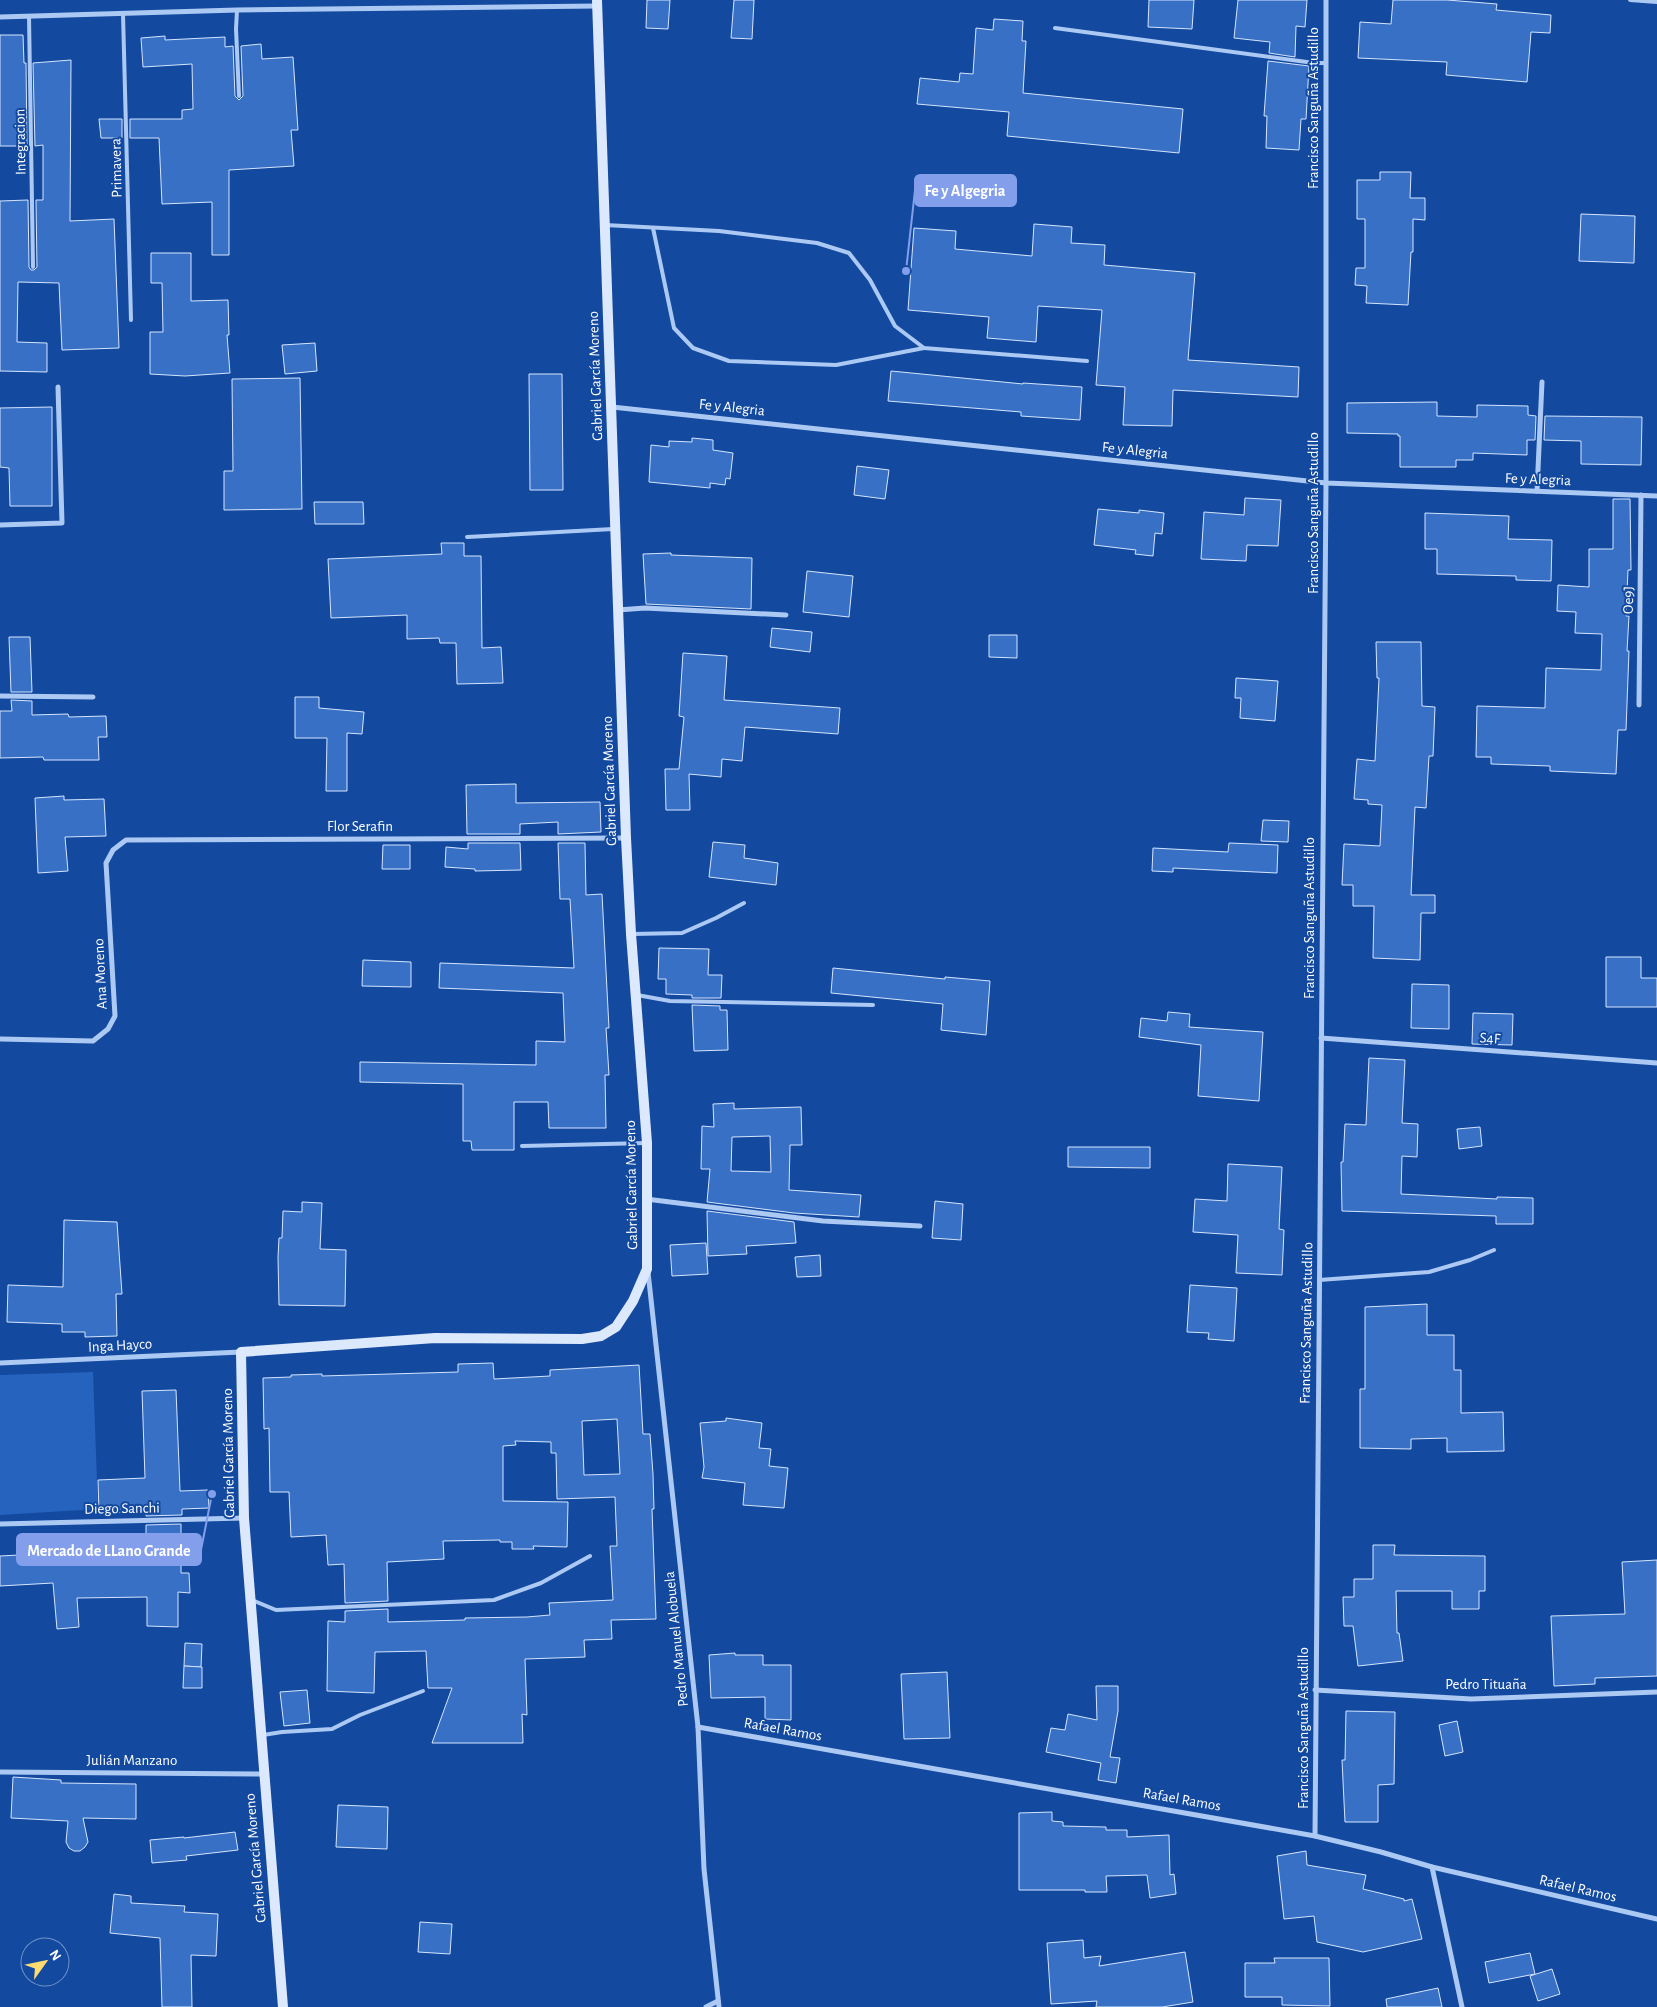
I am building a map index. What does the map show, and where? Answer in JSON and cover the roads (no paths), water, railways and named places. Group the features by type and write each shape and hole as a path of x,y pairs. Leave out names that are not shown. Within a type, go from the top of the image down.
{"street":[{"name":"Francisco Sanguña Astudillo","path":"1315,1836 1326,483 1326,0"},
{"path":"0,17 597,3"},
{"name":"Gabriel García Moreno","path":"282,2007 244,1518 241,1352 435,1338 582,1339 601,1336 616,1327 633,1301 648,1269 647,1143 635,994 626,838 597,3"},
{"path":"1537,491 1542,382"},
{"path":"0,525 62,523 58,387"},
{"name":"Fe y Alegria","path":"612,407 1326,483 1657,496"},
{"name":"Oe9J","path":"1639,705 1641,496"},
{"path":"618,610 645,608 786,616"},
{"path":"0,696 93,697"},
{"name":"Flor Serafin","path":"106,863 113,850 126,840 626,838"},
{"name":"Ana Moreno","path":"0,1039 93,1041 108,1029 115,1016 106,863"},
{"name":"S4F","path":"1321,1038 1657,1063"},
{"path":"646,1198 823,1221 920,1226"},
{"name":"Pedro Manuel Alobuela","path":"648,1269 698,1726 704,1869 719,2004"},
{"name":"Inga Hayco","path":"0,1362 241,1352"},
{"name":"Diego Sanchi","path":"0,1524 244,1518"},
{"name":"Pedro Tituaña","path":"1315,1690 1471,1699 1657,1692"},
{"name":"Rafael Ramos","path":"698,1726 1315,1836 1432,1867 1657,1919"},
{"name":"Julián Manzano","path":"0,1772 263,1774"},
{"path":"1432,1867 1462,2007"},
{"path":"706,2007 719,2004"}],"lane":[{"path":"1630,0 1657,2"},
{"path":"237,10 239,96"},
{"name":"Primavera","path":"123,14 131,320"},
{"name":"Integracion","path":"29,16 33,267"},
{"path":"1055,28 1314,63 1326,63"},
{"path":"605,225 719,231 817,243 849,253 870,280 895,326 924,348"},
{"path":"653,228 674,328 693,348 729,361 836,365 924,348 1087,361"},
{"path":"468,538 616,529"},
{"path":"631,934 682,933 744,903"},
{"path":"635,994 670,1001 873,1005"},
{"path":"522,1146 647,1143"},
{"path":"1319,1280 1429,1272 1470,1260 1494,1250"},
{"path":"250,1600 276,1610 494,1600 541,1583 590,1556"},
{"path":"260,1735 332,1729 360,1715 423,1691"}],"place":[{"name":"Fe y Algegria","path":"906,271"},
{"name":"Mercado de LLano Grande","path":"212,1494"}]}
